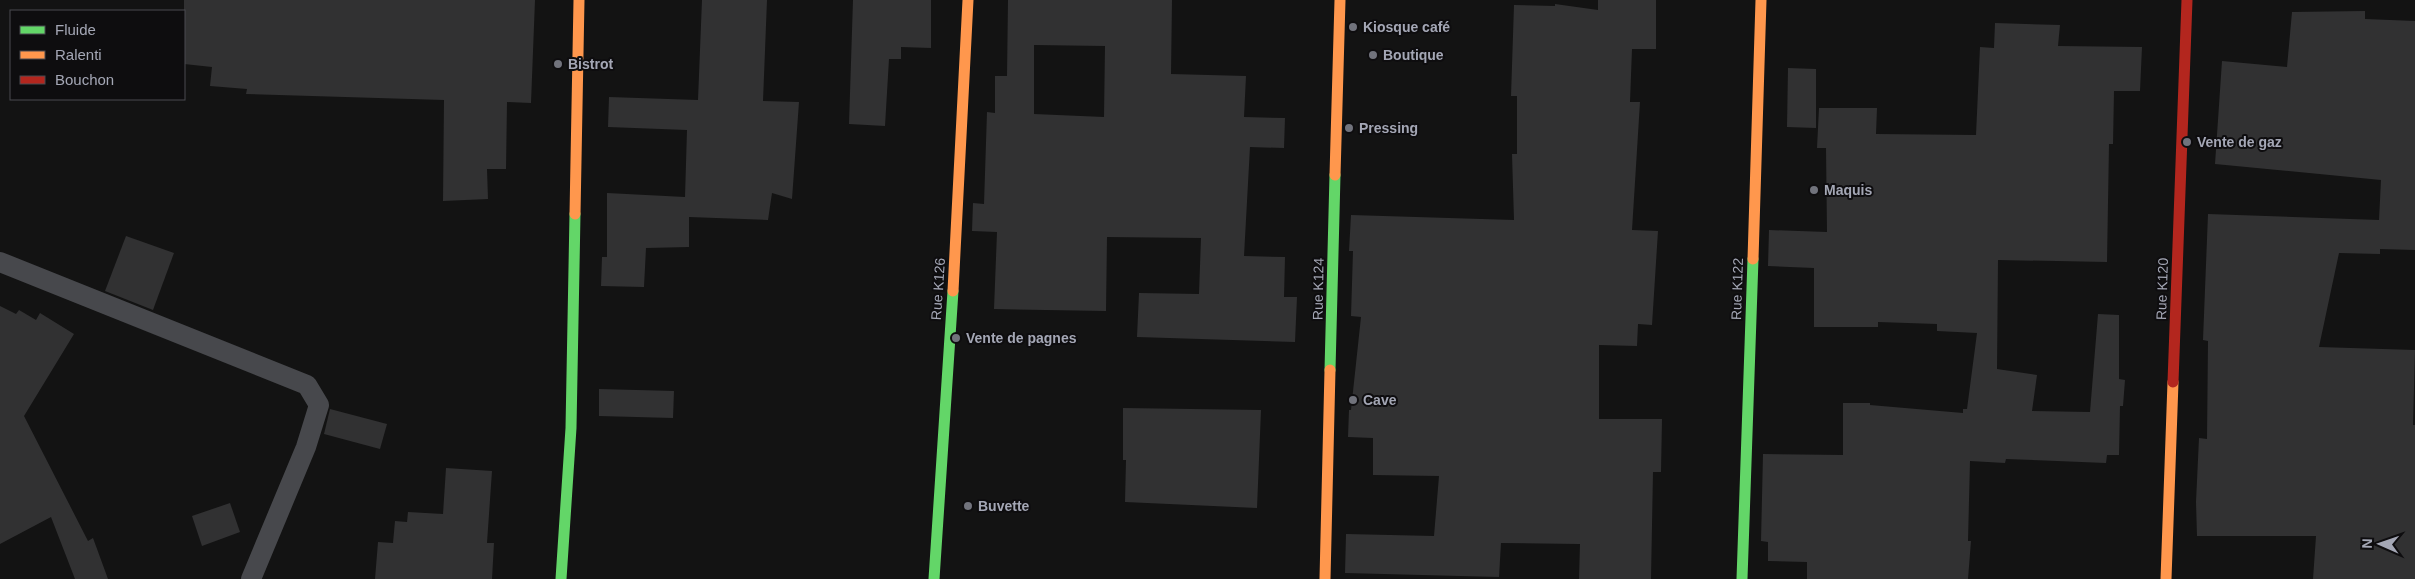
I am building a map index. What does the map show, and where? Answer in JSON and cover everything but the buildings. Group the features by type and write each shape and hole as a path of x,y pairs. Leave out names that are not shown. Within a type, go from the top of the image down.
{"street":[{"path":"561,579 571,428 579,0"},
{"name":"Rue K126","path":"934,579 955,257 968,0"},
{"name":"Rue K124","path":"1325,579 1340,0"},
{"name":"Rue K122","path":"1742,579 1761,0"},
{"name":"Rue K120","path":"2166,579 2187,0"}],"lane":[{"path":"0,262 307,385 319,405 306,447 251,579"}],"traffic: fast":[{"path":"1330,370 1335,175"},
{"path":"561,579 571,428 575,214"},
{"path":"1742,579 1753,259"},
{"path":"934,579 953,291"}],"traffic: slow":[{"path":"575,214 579,0"},
{"path":"953,291 968,0"},
{"path":"1335,175 1340,0"},
{"path":"1753,259 1761,0"},
{"path":"1325,579 1330,370"},
{"path":"2166,579 2173,382"}],"traffic: jam":[{"path":"2173,382 2187,0"}],"place":[{"name":"Kiosque café","path":"1353,27"},
{"name":"Boutique","path":"1373,55"},
{"name":"Bistrot","path":"558,64"},
{"name":"Pressing","path":"1349,128"},
{"name":"Vente de gaz","path":"2187,142"},
{"name":"Maquis","path":"1814,190"},
{"name":"Vente de pagnes","path":"956,338"},
{"name":"Cave","path":"1353,400"},
{"name":"Buvette","path":"968,506"}]}
